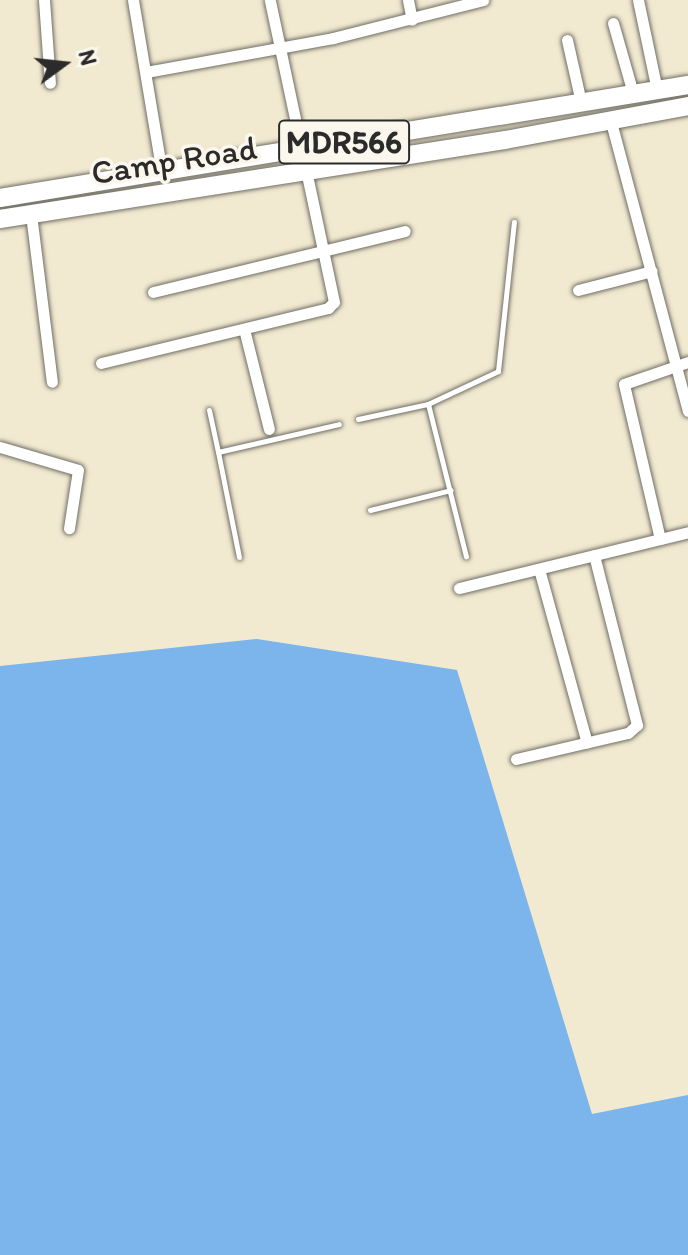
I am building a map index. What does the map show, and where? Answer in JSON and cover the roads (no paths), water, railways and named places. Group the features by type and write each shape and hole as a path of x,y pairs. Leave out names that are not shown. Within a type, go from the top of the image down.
{"main road":[{"name":"Camp Road","path":"0,197 162,174 688,85"},
{"name":"Camp Road","path":"2,219 611,122 688,106"}],"street":[{"path":"44,0 50,83"},
{"path":"133,0 162,174"},
{"path":"101,363 332,305 323,248 270,0"},
{"path":"408,0 412,20"},
{"path":"146,72 412,20 483,0"},
{"path":"638,0 657,90"},
{"path":"613,23 633,93"},
{"path":"567,40 581,102"},
{"path":"611,122 688,411"},
{"path":"0,197 2,219"},
{"path":"31,214 52,382"},
{"path":"153,292 323,248 405,231"},
{"path":"578,290 652,271"},
{"path":"244,329 269,429"},
{"path":"660,539 624,384 688,362"},
{"path":"0,447 78,470 69,528"},
{"path":"459,588 688,532"},
{"path":"516,759 628,733 637,725 594,555"},
{"path":"539,569 587,743"}],"lane":[{"path":"358,419 428,404 492,376 500,368 514,222"},
{"path":"428,404 466,556"},
{"path":"209,410 239,557"},
{"path":"218,452 339,424"},
{"path":"370,510 451,490"}],"water":[{"path":"257,639 457,670 592,1114 688,1095 688,1255 0,1255 0,666"}]}
